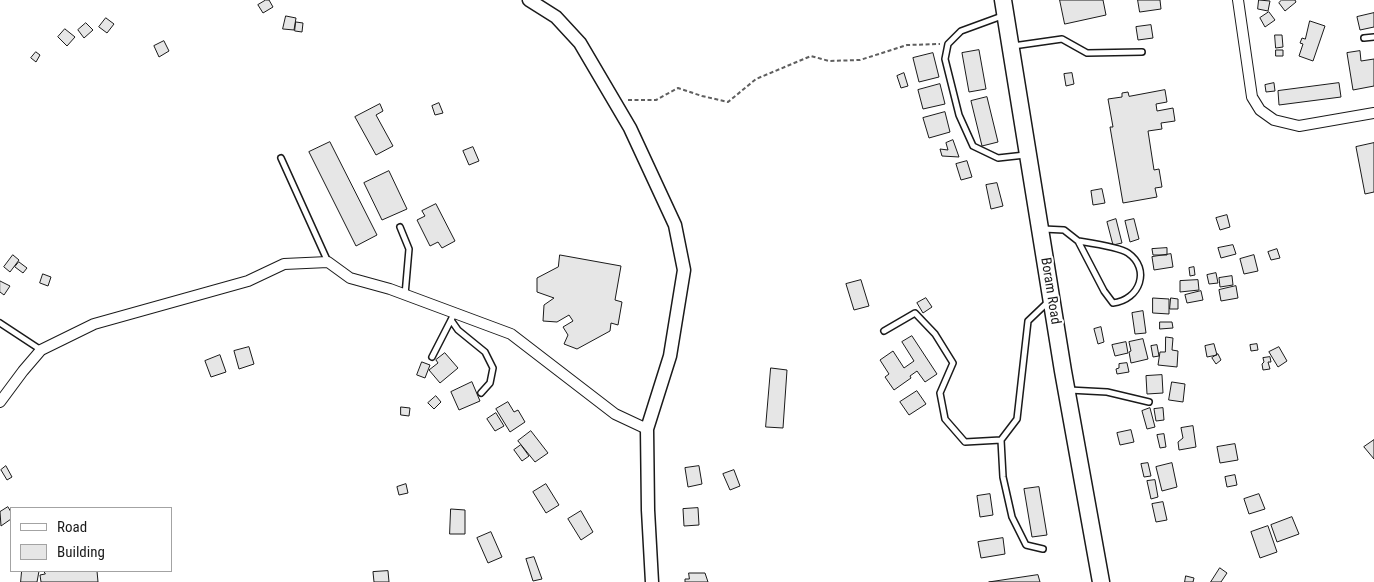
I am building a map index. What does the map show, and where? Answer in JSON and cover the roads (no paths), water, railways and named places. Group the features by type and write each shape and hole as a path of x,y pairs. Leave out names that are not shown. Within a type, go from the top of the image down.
{"main road":[{"name":"Boram Road","path":"1004,8 1066,390 1101,582"}],"street":[{"path":"529,0 556,17 580,43 630,128 675,225 684,270 670,356 648,429 648,510 652,582"},
{"path":"1238,0 1252,97 1260,110 1274,120 1299,126 1374,113"},
{"path":"0,402 22,370 41,350 94,324 248,281 284,264 328,262 350,278 405,295 453,316 511,334 615,414 648,429"}],"lane":[{"path":"1004,8 961,31 948,44 945,59 959,115 974,146 998,158 1028,155"},
{"path":"1364,38 1374,37"},
{"path":"1010,47 1062,39 1087,53 1142,52"},
{"path":"281,158 328,262"},
{"path":"400,227 409,249 405,295"},
{"path":"1040,229 1064,230 1078,241 1104,292 1113,303 1123,302 1137,290 1140,277 1137,262 1126,252 1078,241"},
{"path":"1042,549 1026,545 1012,518 1003,477 1001,440 1017,419 1028,321 1051,298"},
{"path":"884,331 915,313 935,334 953,363 940,393 945,419 966,442 1001,440"},
{"path":"432,357 453,316"},
{"path":"453,316 458,330 485,352 493,368 490,383 481,393"},
{"path":"0,323 41,350"},
{"path":"1066,390 1107,392 1149,402"}]}
